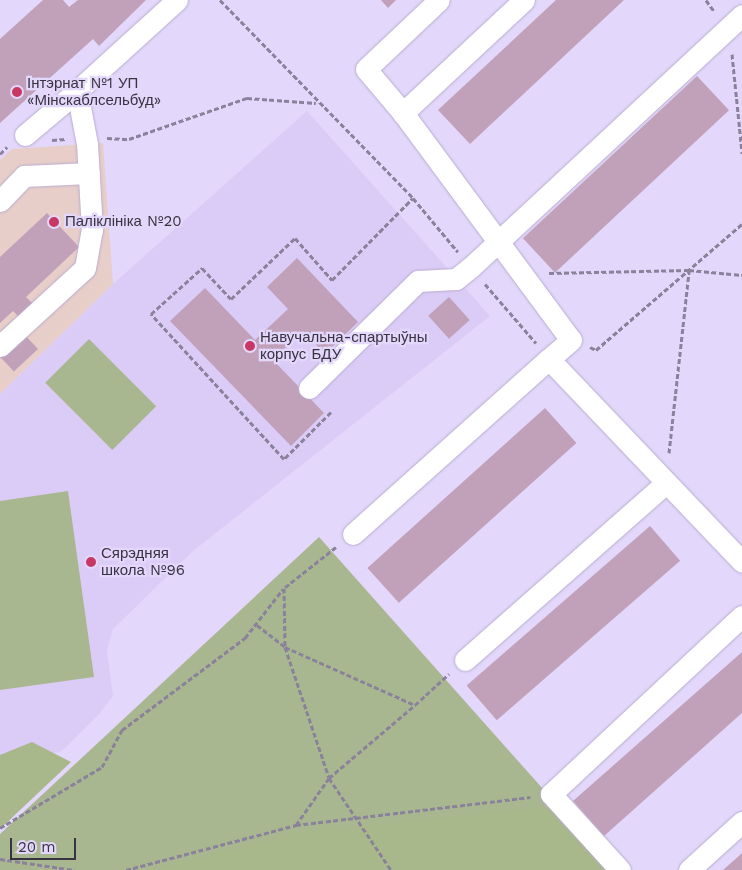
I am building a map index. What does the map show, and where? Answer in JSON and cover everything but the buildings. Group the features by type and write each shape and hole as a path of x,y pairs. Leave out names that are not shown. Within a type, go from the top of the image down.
{"lane":[{"path":"17,139 77,90 177,0"},
{"path":"353,534 571,340 404,113 366,69 439,0"},
{"path":"404,113 524,0"},
{"path":"309,388 418,281 456,279 471,267 736,22"},
{"path":"0,346 86,268 92,230 85,138 77,90"},
{"path":"0,201 24,176 88,173"},
{"path":"549,358 742,562"},
{"path":"465,660 666,483"},
{"path":"620,870 551,794 742,616"},
{"path":"689,870 742,822"}],"path":[{"path":"220,0 317,103 413,198 549,358"},
{"path":"706,0 736,22 742,153"},
{"path":"48,141 85,138 129,139 247,98 317,103"},
{"path":"0,154 17,139"},
{"path":"331,412 284,458 151,314 202,268 231,298 295,238 332,280 413,198"},
{"path":"571,340 596,350 742,224"},
{"path":"666,483 689,270"},
{"path":"523,274 689,270 742,275"},
{"path":"0,828 102,767 122,730 257,625 284,588 353,534"},
{"path":"284,588 285,647 329,778 391,870"},
{"path":"257,625 285,647 415,705"},
{"path":"296,825 329,778 465,660"},
{"path":"126,870 296,825 551,794"},
{"path":"0,859 74,870"}],"shaded area":[{"name":"Навучальна-спартыўны корпус БДУ","path":"307,111 490,316 193,551 113,629 107,650 113,696 99,714 62,751 0,769 0,394 113,284"},
{"name":"Паліклініка №20","path":"103,143 113,284 0,394 0,160 12,149"}],"green space":[{"path":"89,339 156,406 112,450 45,383"},
{"path":"68,491 94,677 0,690 0,501"},
{"path":"319,537 615,870 0,870 0,834"},
{"path":"32,742 71,762 0,829 0,755"},
{"path":"547,807 607,870 150,870 298,832"}],"place":[{"name":"Інтэрнат №1 УП «Мінскаблсельбуд»","path":"17,92"},
{"name":"Паліклініка №20","path":"54,222"},
{"name":"Навучальна-спартыўны корпус БДУ","path":"250,346"},
{"name":"Сярэдняя школа №96","path":"91,562"}]}
